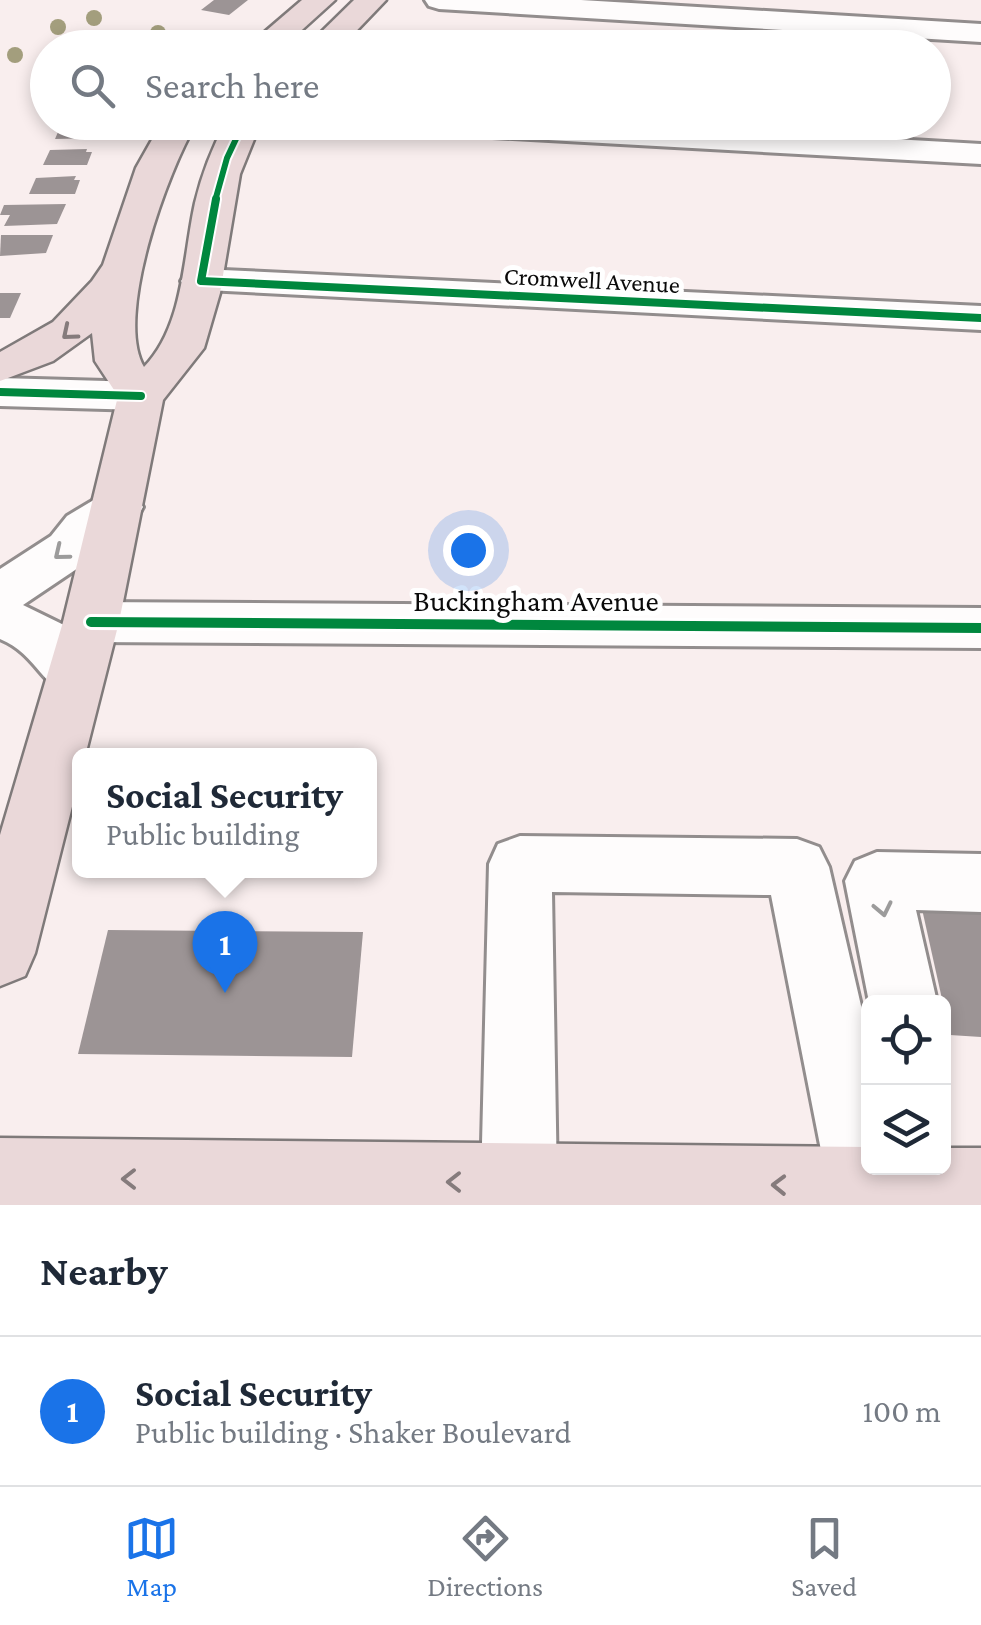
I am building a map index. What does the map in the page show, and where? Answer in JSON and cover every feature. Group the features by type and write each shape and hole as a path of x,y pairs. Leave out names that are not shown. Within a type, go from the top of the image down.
{"main road":[{"path":"284,30 320,0"},
{"path":"340,30 371,0"},
{"path":"0,367 60,340 94,310 118,273 168,140"},
{"path":"0,953 119,507 141,396 181,351 234,140"},
{"path":"118,273 114,353 141,396"},
{"path":"0,1178 866,1186 954,1181"}],"street":[{"path":"439,0 947,30"},
{"path":"951,30 981,32"},
{"path":"728,140 981,154"},
{"name":"Cromwell Avenue","path":"201,281 981,318"},
{"path":"0,392 141,396"},
{"path":"0,595 69,549 85,528 119,507"},
{"path":"0,618 32,628 57,645 83,648"},
{"name":"Buckingham Avenue","path":"83,648 981,628"},
{"path":"519,1182 520,864 796,868 866,1186"},
{"path":"901,995 877,882 981,883"}],"building":[{"path":"214,0 248,0 229,15 201,10"},
{"path":"87,149 86,152 92,152 87,165 43,165 50,150"},
{"path":"76,176 74,180 80,180 75,194 29,194 36,178"},
{"path":"66,204 57,224 4,226 10,215 0,215 4,205"},
{"path":"1,235 53,235 46,253 0,256"},
{"path":"0,293 21,293 10,318 0,318"},
{"path":"922,909 981,911 981,1037 951,1035 951,995 941,995"},
{"path":"108,930 363,932 352,1057 78,1054"}],"cycle path":[{"path":"234,140 216,199 201,281 981,318"},
{"path":"0,392 141,396"},
{"path":"91,622 981,628"}],"place":[{"name":"Social Security","path":"225,993"}]}
